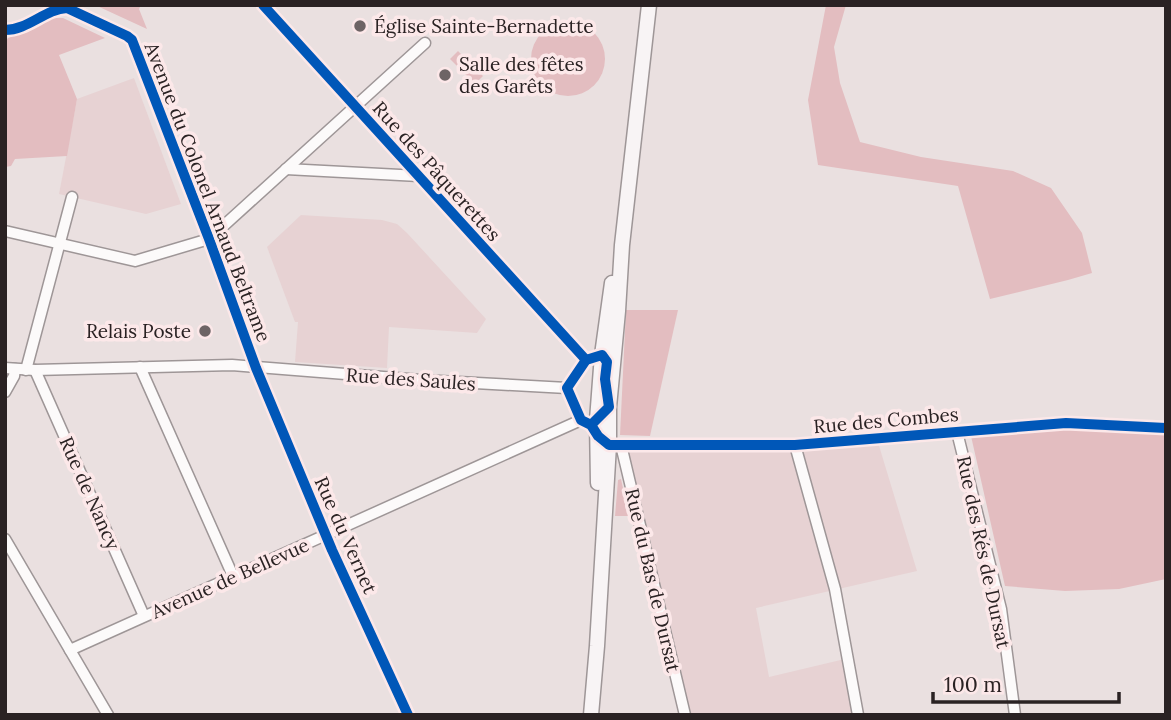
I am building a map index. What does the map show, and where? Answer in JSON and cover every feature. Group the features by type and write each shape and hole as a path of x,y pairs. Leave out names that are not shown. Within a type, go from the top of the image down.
{"main road":[{"path":"599,432 609,407 622,245 649,5"},
{"path":"591,715 597,646 602,355 610,293 622,245"}],"street":[{"name":"Rue des Pâquerettes","path":"263,5 586,360"},
{"name":"Avenue du Colonel Arnaud Beltrame","path":"5,30 19,28 60,8 77,8 132,40 256,368"},
{"path":"5,231 135,261 209,239 425,43"},
{"path":"286,170 419,176"},
{"path":"5,392 20,369 60,244 72,197"},
{"path":"567,388 586,360 602,355 607,362 605,379 609,407 599,432"},
{"path":"20,369 232,365 256,368"},
{"path":"140,367 233,576"},
{"name":"Rue des Saules","path":"256,368 567,388"},
{"name":"Rue du Vernet","path":"256,368 325,535 408,715"},
{"name":"Rue de Nancy","path":"20,369 144,616"},
{"name":"Rue du Bas de Dursat","path":"567,388 599,432 685,715"},
{"name":"Rue des Combes","path":"599,432 795,445 1066,423 1166,428"},
{"name":"Avenue de Bellevue","path":"70,650 325,535 599,432"},
{"name":"Rue des Rés de Dursat","path":"957,432 1001,609 1015,715"},
{"path":"795,445 833,579 858,715"},
{"path":"5,539 108,715"}],"shaded area":[{"path":"95,5 141,5 139,9 147,29"},
{"path":"826,5 846,5 834,47 840,83 860,142 921,157 1013,171 1051,188 1082,233 1092,273 990,299 958,186 818,165 808,100"},
{"path":"53,18 63,18 105,38 59,55 77,99 67,156 15,159 11,166 5,167 5,42 8,38"},
{"path":"568,22 589,28 599,38 605,59 599,80 589,90 568,96 547,90 537,80 531,59 537,38 547,28"},
{"path":"458,51 483,76 475,84 450,59"},
{"path":"134,78 181,204 146,214 59,194 77,99"},
{"path":"301,215 382,220 397,224 486,319 477,333 389,327 387,368 295,362 298,322 295,322 267,247"},
{"path":"626,310 678,310 650,436 620,435"},
{"path":"1063,428 1128,431 1166,429 1166,579 1119,589 1065,591 1005,586 971,436"},
{"path":"877,439 917,571 756,608 769,677 849,658 858,715 685,715 621,445"},
{"path":"621,479 629,516 615,516 618,480"}],"cycle path":[{"path":"263,5 586,360"},
{"path":"5,30 21,27 51,12 67,8 132,40 256,368 332,550 408,715"},
{"path":"591,425 609,407 605,379 607,362 602,355 586,360 567,388 581,420 591,425 598,436 609,445 795,445 1066,423 1166,428"}],"place":[{"name":"Église Sainte-Bernadette","path":"360,26"},
{"name":"Salle des fêtes des Garêts","path":"445,75"},
{"name":"Relais Poste","path":"205,331"}]}
